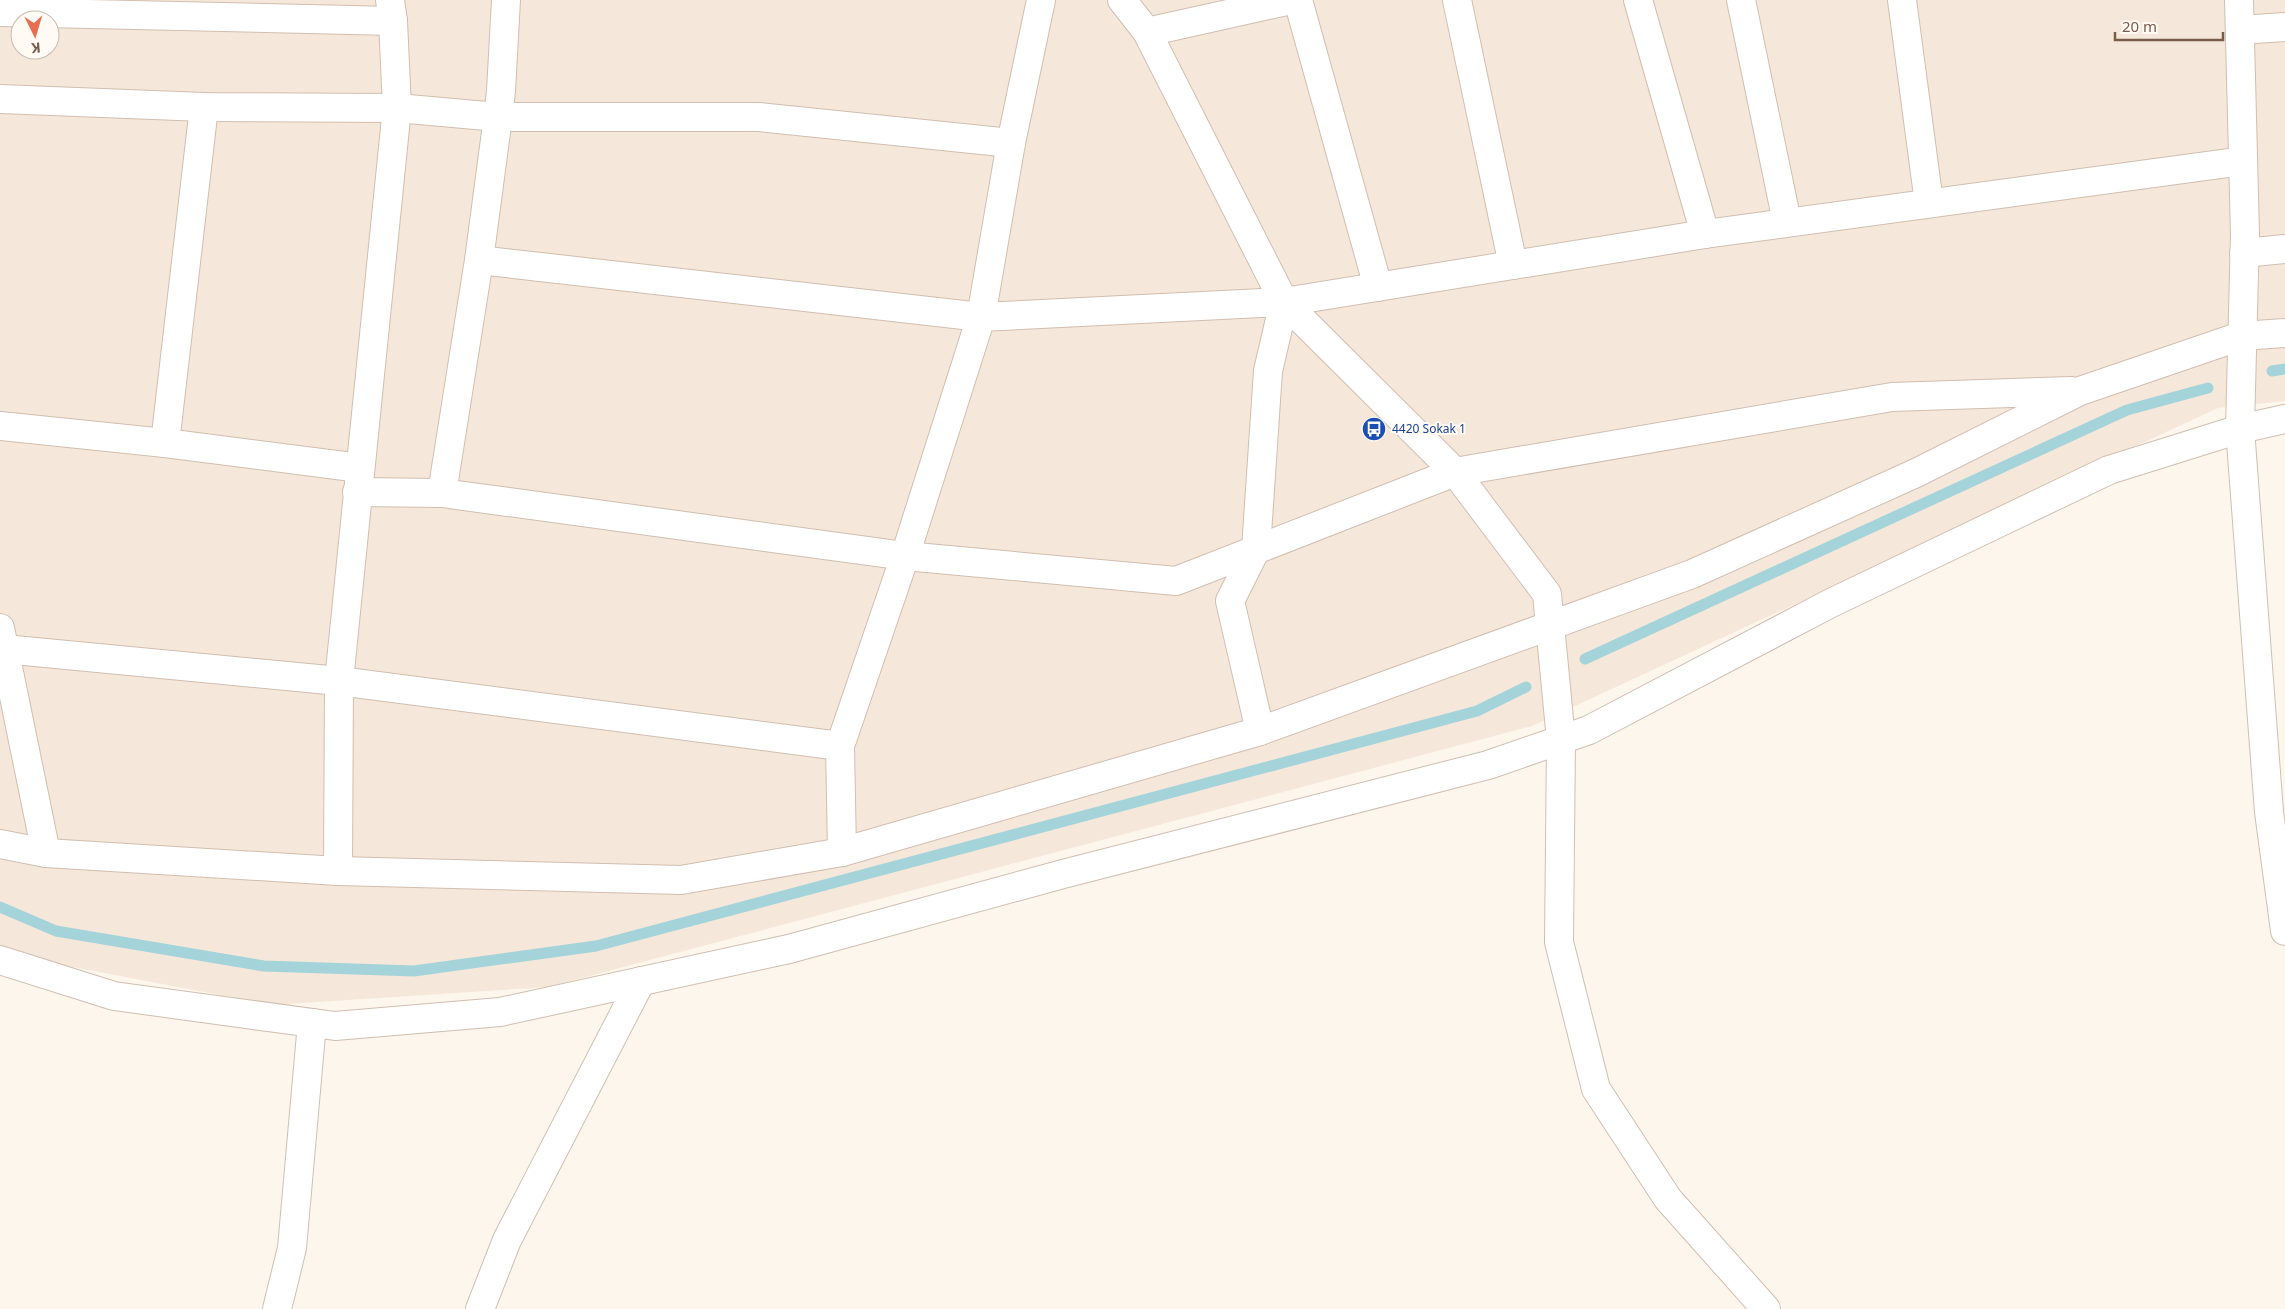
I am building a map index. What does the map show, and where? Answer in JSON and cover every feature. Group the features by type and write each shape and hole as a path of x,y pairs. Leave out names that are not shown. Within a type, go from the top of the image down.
{"street":[{"path":"442,493 479,260 498,117 506,0"},
{"path":"842,852 840,746 905,556 980,317 1011,143 1041,0"},
{"path":"1122,0 1147,32 1284,302 1454,472 1547,594 1561,740 1559,942 1596,1089 1668,1199 1766,1309"},
{"path":"1147,32 1291,0"},
{"path":"1298,0 1378,287"},
{"path":"1456,0 1512,265"},
{"path":"1638,0 1705,234"},
{"path":"1741,0 1787,222"},
{"path":"1902,0 1930,203"},
{"path":"2239,0 2244,254 2240,429 2269,812 2285,931"},
{"path":"0,12 392,10 397,108 339,681 338,871"},
{"path":"2240,30 2285,27"},
{"path":"0,99 204,107 397,108 498,117 759,117 1011,143"},
{"path":"165,443 204,107"},
{"path":"479,260 980,317 1284,302 1705,234 2243,161"},
{"path":"2244,254 2285,249"},
{"path":"1260,731 1230,602 1256,549 1268,371 1284,302"},
{"path":"0,844 46,853 338,871 681,880 842,852 1260,731 1692,574 1916,473 2080,391 2241,336 2285,332"},
{"path":"0,426 165,443 359,480 442,493 905,556 1176,581 1454,472 1892,398 2080,391"},
{"path":"0,960 114,996 335,1026 500,1012 789,948 1063,874 1488,765 1561,740 1589,730 1831,603 2109,470 2240,429 2285,419"},
{"path":"46,853 2,638 840,746"},
{"path":"480,1309 506,1240 641,981"},
{"path":"277,1309 292,1248 312,1023"}],"shaded area":[{"path":"0,0 2285,0 2285,401 2218,408 1532,726 548,987 271,1005 0,953"}],"waterway":[{"path":"2272,371 2285,369"},
{"path":"1585,659 2127,410 2208,388"},
{"path":"0,907 56,931 264,966 414,971 596,946 1477,711 1526,687"}],"place":[{"name":"4420 Sokak 1","path":"1374,429"}]}
